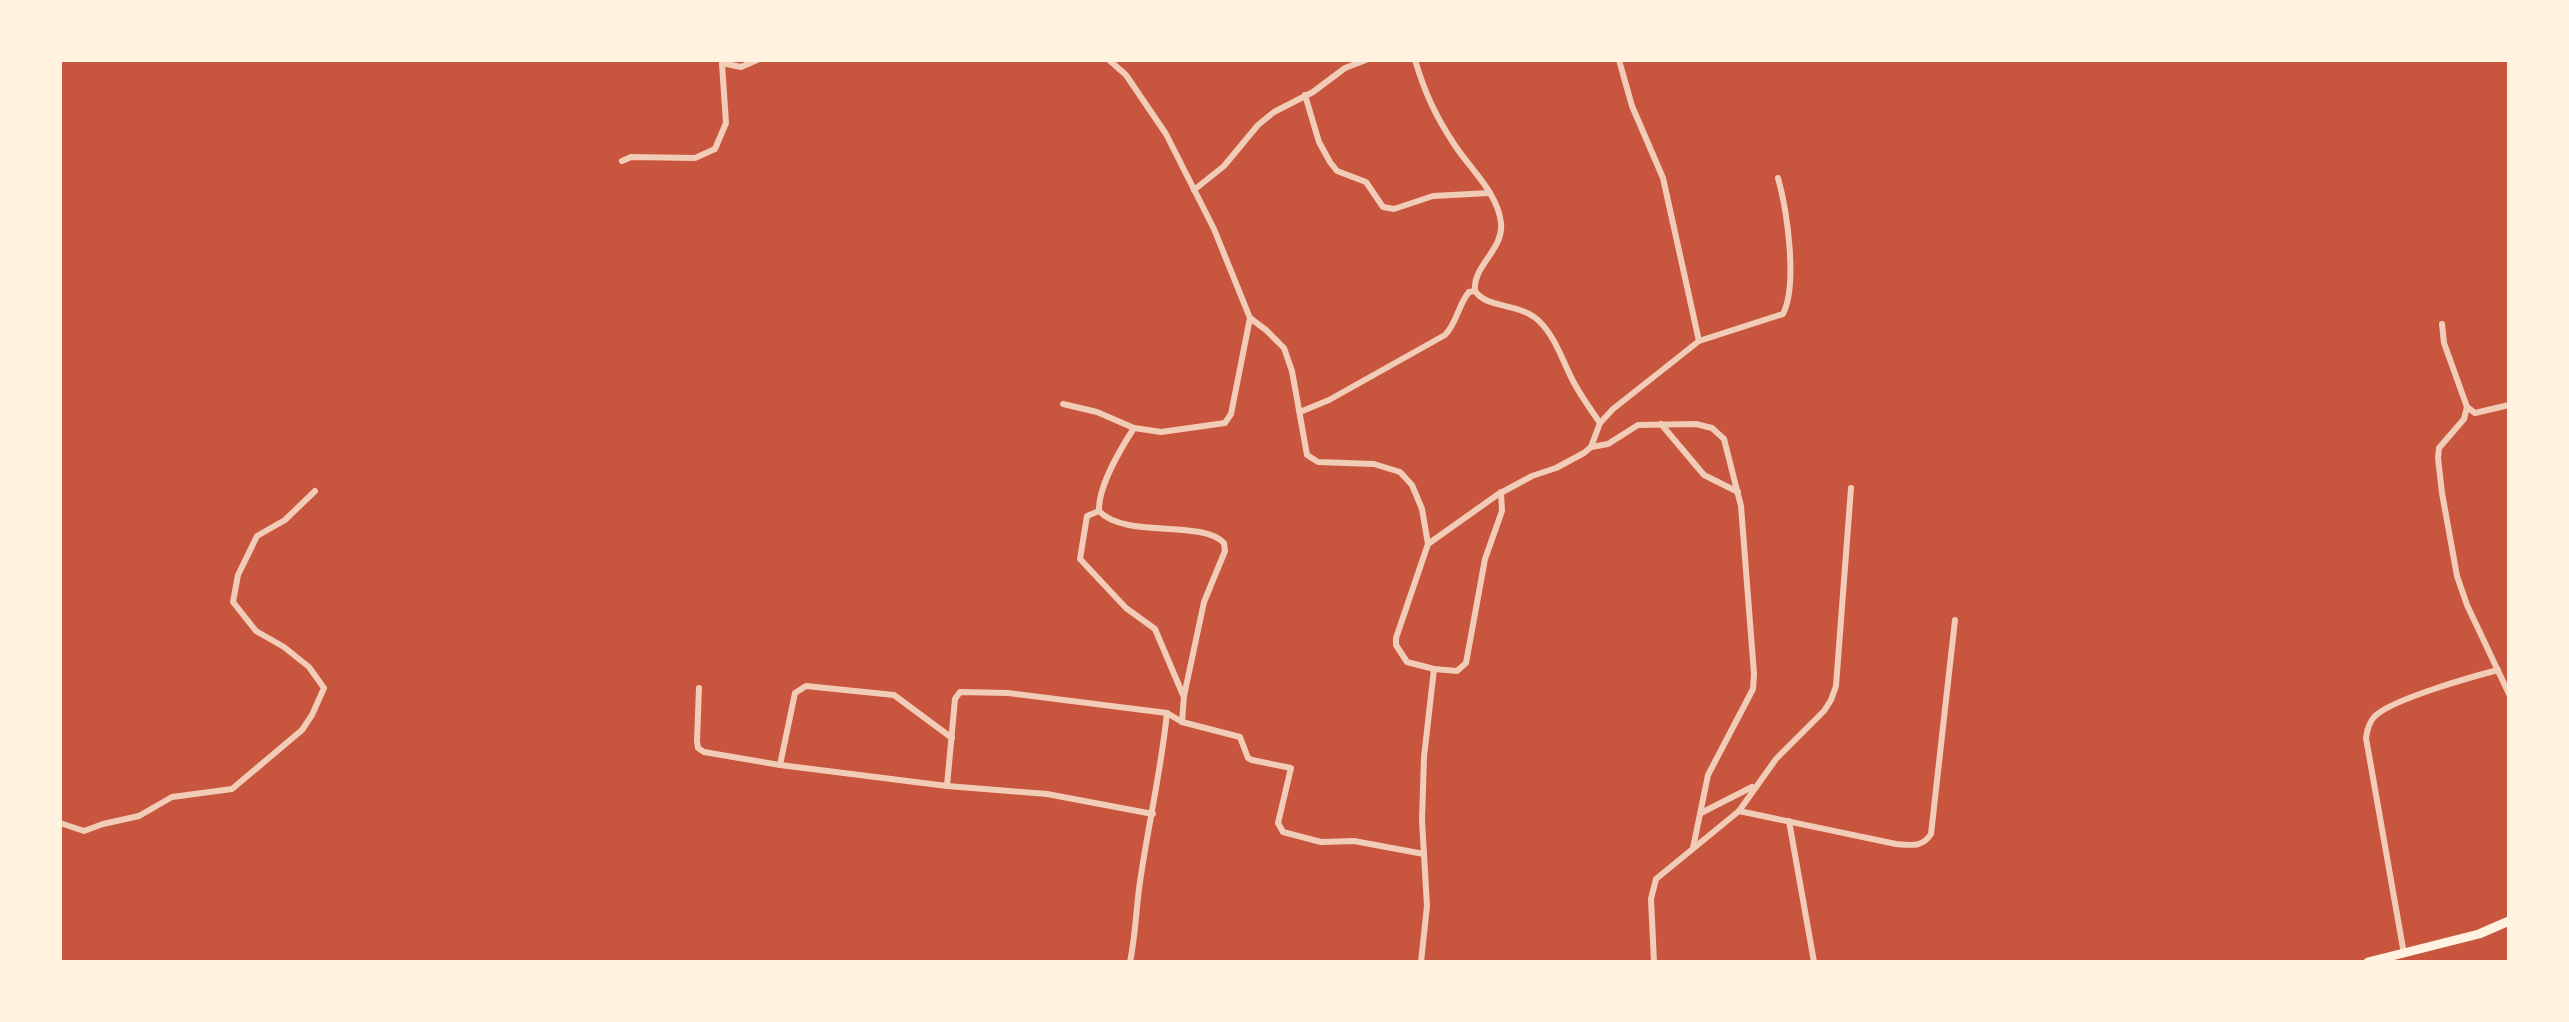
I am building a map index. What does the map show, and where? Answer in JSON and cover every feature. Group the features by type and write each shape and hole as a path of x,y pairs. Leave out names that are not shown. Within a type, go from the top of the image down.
{"main road":[{"path":"2368,962 2479,934 2509,921"}],"street":[{"path":"622,161 631,157 695,158 715,149 726,123 722,62 741,67 757,60"},
{"path":"1109,60 1126,75 1154,113 1214,229 1250,318 1284,348 1292,371 1304,447 1312,460 1374,464 1400,472 1407,478 1422,509 1428,544 1396,638 1396,645 1407,662 1457,671 1466,663 1485,559 1502,511 1501,492"},
{"path":"1194,190 1224,166 1266,118 1345,68 1366,60"},
{"path":"1415,60 1428,102 1497,206 1502,232 1476,280 1475,291"},
{"path":"1619,60 1632,106 1663,178 1699,341"},
{"path":"1305,95 1319,142 1330,162 1337,171 1366,182 1383,207 1394,209 1433,196 1490,193"},
{"path":"1591,447 1600,423 1613,409 1699,341 1783,314 1787,307 1789,237 1778,178"},
{"path":"1300,412 1329,400 1445,335 1452,329 1464,298 1475,291"},
{"path":"1475,291 1483,299 1528,312 1542,323 1572,380 1600,423"},
{"path":"1063,404 1097,412 1134,428 1175,432 1225,423 1231,414 1250,318"},
{"path":"2442,324 2444,343 2467,407 2475,413 2509,405"},
{"path":"2467,407 2464,419 2439,448 2438,472 2457,576 2467,605 2509,694"},
{"path":"1661,424 1704,475 1738,492"},
{"path":"1428,544 1501,492 1556,468 1591,447 1608,444 1638,425 1696,424 1712,428 1724,439 1738,492 1754,648 1753,689 1708,775 1693,848"},
{"path":"1134,428 1122,447 1100,498 1099,511 1102,515 1117,521 1210,535 1224,543 1225,551 1204,602 1184,696 1182,722"},
{"path":"1654,962 1651,899 1656,879 1739,811 1755,786 1797,735 1824,711 1831,700 1836,686 1846,581 1851,488"},
{"path":"60,823 84,831 139,816 172,797 232,789 302,730 324,688 309,667 284,647 256,631 233,602 238,575 257,536 285,520 315,491"},
{"path":"1099,511 1087,516 1080,559 1126,608 1155,629 1184,696"},
{"path":"1739,811 1896,844 1918,845 1926,841 1931,834 1955,620"},
{"path":"1421,962 1427,906 1424,757 1434,669"},
{"path":"2404,954 2366,738 2368,727 2372,718 2383,710 2454,682 2498,670"},
{"path":"780,765 795,693 806,686 894,695 952,738"},
{"path":"699,688 697,741 701,751 780,765 947,786 1047,794 1153,814"},
{"path":"947,786 955,699 960,692 1008,693 1167,713 1182,722 1240,737 1248,758 1291,768 1278,823 1283,832 1321,842 1354,841 1424,854"},
{"path":"1130,962 1167,713"},
{"path":"1701,813 1755,786"},
{"path":"1789,821 1814,962"}]}
